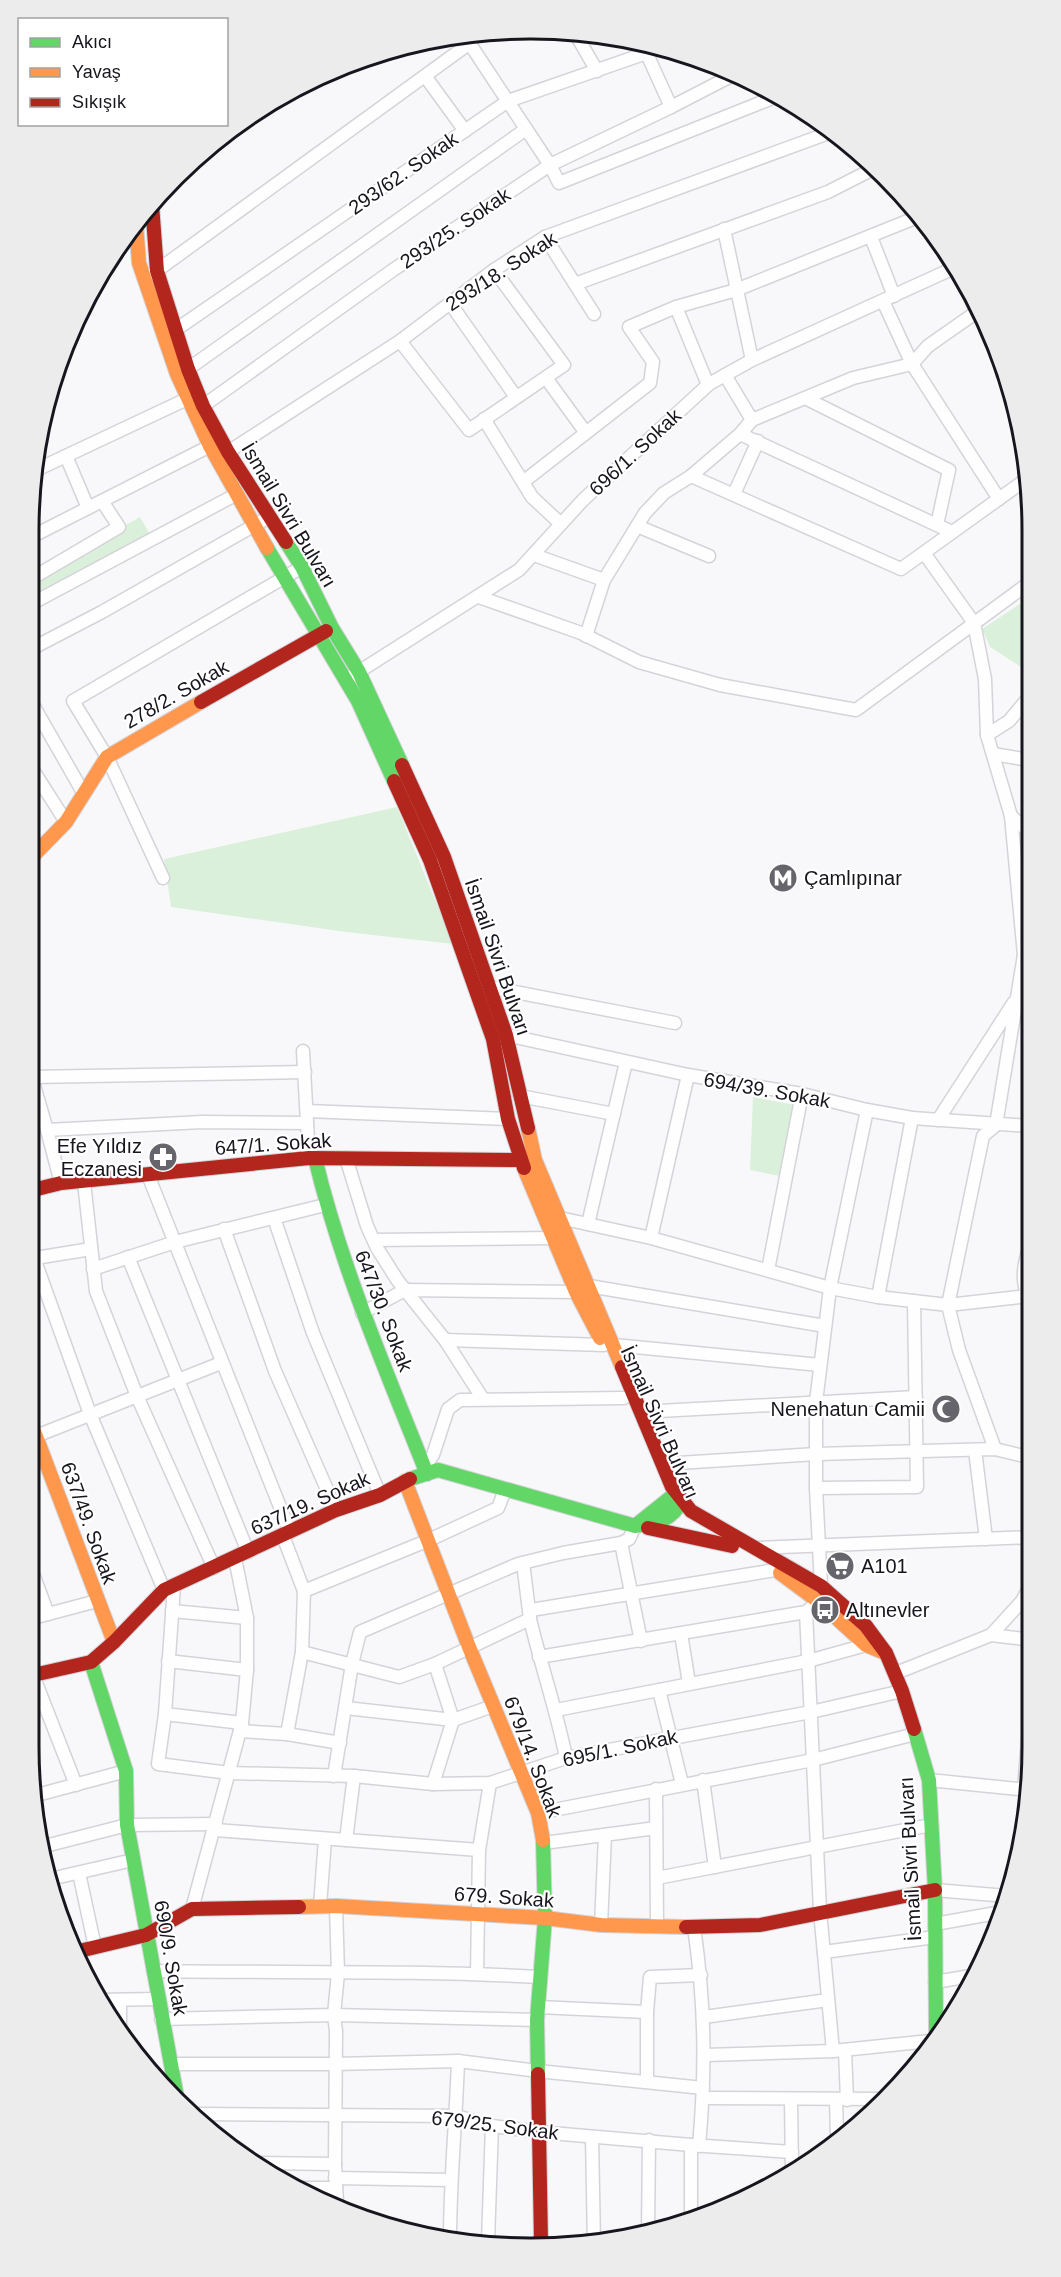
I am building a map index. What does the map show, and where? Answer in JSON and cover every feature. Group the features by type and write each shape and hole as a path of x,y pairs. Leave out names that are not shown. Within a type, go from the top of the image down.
{"street":[{"path":"581,42 597,71"},
{"path":"469,43 550,165 559,183 767,100"},
{"path":"151,275 425,76 462,44"},
{"path":"647,54 671,107"},
{"name":"293/62. Sokak","path":"170,333 508,101 647,54"},
{"path":"425,76 465,131"},
{"name":"293/25. Sokak","path":"203,406 393,270 550,165 725,79"},
{"path":"188,369 526,129"},
{"name":"293/18. Sokak","path":"228,452 400,341 494,270 545,237 822,135"},
{"path":"575,284 828,192 867,172"},
{"name":"İsmail Sivri Bulvarı","path":"152,217 151,275 170,333 203,406 228,452 302,567 332,628 359,672 444,857 483,990 508,1119 521,1160 554,1238 583,1289 641,1412 672,1486 676,1503 821,1586 866,1626 886,1653 896,1673 929,1780 935,1890 936,2024"},
{"path":"523,483 650,383 653,362 629,327 676,307 736,290 911,220"},
{"path":"724,228 752,360"},
{"name":"İsmail Sivri Bulvarı","path":"137,236 140,263 151,275"},
{"path":"545,237 594,314"},
{"path":"871,237 888,298 912,364 999,499"},
{"path":"400,341 469,430 564,365 494,270"},
{"name":"696/1. Sokak","path":"345,680 519,570 583,501 708,385 752,360 947,271"},
{"path":"450,303 516,397"},
{"path":"676,307 708,385"},
{"path":"586,636 604,580 645,513 664,493 691,476 740,434 752,420 853,378 912,364 928,346 972,315"},
{"name":"İsmail Sivri Bulvarı","path":"170,333 177,374 210,446 235,495 319,635 372,732 430,860 483,990 506,1035 536,1160 560,1218 583,1289"},
{"path":"725,375 752,420"},
{"path":"546,378 586,433"},
{"path":"43,467 189,398"},
{"path":"807,399 950,470 937,525"},
{"path":"484,419 532,497 561,524"},
{"path":"740,434 952,532"},
{"path":"734,494 758,441"},
{"path":"39,532 210,446"},
{"path":"66,456 88,508"},
{"path":"691,476 901,569 1020,484"},
{"path":"39,599 235,495"},
{"path":"39,574 119,528 102,501"},
{"path":"39,645 269,517"},
{"path":"637,526 708,556"},
{"path":"924,553 974,623 985,679 987,735 1011,816 1022,909"},
{"path":"534,555 604,580"},
{"path":"163,878 107,757 73,701 302,567"},
{"path":"479,597 586,636 639,662 720,685 856,710 1022,588"},
{"name":"278/2. Sokak","path":"39,849 66,822 107,757 332,628"},
{"path":"987,735 1009,721 1022,705"},
{"path":"39,717 84,794"},
{"path":"993,754 1022,759"},
{"path":"39,781 66,822"},
{"path":"1011,816 1022,826"},
{"path":"995,1449 959,1350 948,1305 983,1136 996,1125 1022,974"},
{"path":"483,990 675,1023"},
{"path":"938,1120 1017,998"},
{"name":"694/39. Sokak","path":"506,1035 688,1075 802,1094 912,1118 1022,1126"},
{"path":"303,1051 312,1158"},
{"path":"588,1224 626,1062"},
{"path":"39,1073 305,1072"},
{"path":"651,1238 688,1075"},
{"path":"768,1269 802,1094"},
{"path":"520,1096 614,1114"},
{"path":"39,1103 61,1183"},
{"path":"821,1586 816,1488 816,1402 830,1288 867,1110"},
{"path":"47,1130 307,1117 508,1119"},
{"path":"879,1297 912,1118"},
{"name":"647/1. Sokak","path":"39,1188 61,1183 312,1158 521,1160"},
{"name":"647/30. Sokak","path":"312,1158 325,1205 362,1313 425,1470"},
{"path":"346,1158 374,1240 405,1290 445,1340 483,1399"},
{"path":"148,1175 287,1534 304,1591 302,1652 287,1734"},
{"path":"84,1182 96,1291 137,1396 214,1568"},
{"path":"93,1269 175,1242 325,1205"},
{"path":"274,1218 313,1333 380,1495"},
{"path":"560,1218 651,1238 830,1288 879,1297 948,1305 1022,1300"},
{"path":"224,1229 276,1371 336,1510"},
{"path":"374,1240 554,1238"},
{"path":"39,1258 90,1249"},
{"path":"128,1257 248,1552"},
{"path":"39,1280 90,1414 169,1588 172,1611 165,1714 340,1743"},
{"path":"362,1313 405,1290 583,1289 825,1326"},
{"path":"816,1488 917,1487 914,1301"},
{"path":"445,1340 609,1345 820,1365"},
{"name":"İsmail Sivri Bulvarı","path":"609,1345 624,1398 684,1520 775,1569 819,1602 866,1645 886,1653"},
{"path":"39,1435 221,1363"},
{"path":"641,1412 916,1397"},
{"path":"425,1470 433,1455 446,1413 460,1400 624,1398"},
{"name":"637/49. Sokak","path":"39,1444 114,1642"},
{"path":"663,1464 816,1454 995,1449 1022,1457"},
{"path":"975,1450 986,1539"},
{"name":"637/19. Sokak","path":"39,1673 91,1662 169,1588 336,1510 380,1495 425,1470 438,1470 635,1526 664,1522 676,1503"},
{"name":"679/14. Sokak","path":"405,1480 469,1647 538,1813 544,1843 545,1918 537,2013 542,2238"},
{"path":"304,1591 429,1540 498,1508 506,1490"},
{"path":"334,1776 352,1664 360,1632 523,1563 621,1543 629,1539 635,1526 732,1546"},
{"path":"755,1548 1022,1537"},
{"path":"621,1543 641,1641"},
{"path":"192,1909 241,1727 247,1670 247,1618 235,1558"},
{"path":"523,1563 539,1657 556,1710 566,1758"},
{"path":"302,1652 399,1677 435,1664 531,1615 631,1593 775,1569"},
{"path":"39,1591 48,1614"},
{"path":"896,1673 991,1635 1022,1600"},
{"path":"39,1616 97,1601"},
{"path":"539,1657 806,1612 819,1602"},
{"path":"172,1611 247,1618"},
{"path":"806,1612 820,1911 828,2000 839,2050 841,2100 838,2130"},
{"path":"681,1634 689,1683"},
{"path":"991,1635 1022,1639"},
{"path":"556,1710 808,1661 866,1645"},
{"name":"690/9. Sokak","path":"91,1662 126,1771 127,1825 161,2019 175,2086"},
{"path":"168,1662 247,1670"},
{"path":"433,1784 453,1720 435,1664"},
{"path":"659,1690 682,1784"},
{"name":"695/1. Sokak","path":"165,1714 158,1764 229,1773 354,1776 433,1784 490,1783 566,1758 811,1712 902,1691"},
{"path":"39,1695 76,1785"},
{"path":"346,1708 453,1720 493,1706"},
{"path":"538,1813 813,1760 915,1734"},
{"path":"41,1794 126,1771"},
{"path":"346,1840 354,1776"},
{"path":"703,1780 715,1867"},
{"path":"929,1780 1020,1789"},
{"path":"477,1974 479,1850 490,1783"},
{"path":"656,1789 657,1925"},
{"path":"49,1845 127,1825 215,1827 325,1839 479,1850"},
{"path":"657,1878 932,1825"},
{"path":"544,1843 656,1828"},
{"path":"601,1925 605,1835"},
{"path":"320,1906 325,1839"},
{"path":"57,1877 134,1860"},
{"path":"78,1873 95,1947"},
{"path":"935,1890 999,1895"},
{"name":"679. Sokak","path":"83,1950 146,1935 192,1909 336,1906 545,1918 601,1925 694,1927 760,1925 820,1911 935,1890"},
{"path":"336,1906 338,1973 334,2015 336,2031 334,2164 337,2198"},
{"path":"824,1952 935,1930 992,1915"},
{"path":"692,2211 695,2146 703,2093 705,2055 701,1975 694,1927"},
{"path":"153,1971 477,1974 540,1977"},
{"path":"647,2081 647,2012 650,1977 701,1975"},
{"path":"935,1982 964,1977"},
{"path":"110,2000 158,1999"},
{"path":"120,2000 120,2017"},
{"path":"704,2017 828,2000"},
{"path":"161,2019 647,2012"},
{"path":"705,2055 839,2050 922,2043"},
{"path":"450,2231 450,2180 458,2061"},
{"path":"172,2064 458,2061 538,2072 647,2081 703,2093 791,2099 873,2099"},
{"path":"791,2099 792,2162"},
{"name":"679/25. Sokak","path":"204,2114 456,2116 492,2126 540,2132 792,2152"},
{"path":"488,2236 492,2126"},
{"path":"592,2137 594,2234"},
{"path":"649,2140 651,2223"},
{"path":"270,2163 334,2164"},
{"path":"312,2186 336,2183 450,2180"}],"green space":[{"path":"140,517 151,536 39,599 39,574"},
{"path":"1022,603 1022,668 990,647 982,629"},
{"path":"397,807 453,944 346,932 171,907 164,859"},
{"path":"753,1097 795,1105 780,1176 750,1170"}],"traffic: fast":[{"path":"286,542 302,567 332,628 359,672 402,765"},
{"path":"267,548 358,701 394,781"},
{"path":"315,1158 351,1278 427,1474"},
{"path":"410,1479 438,1470 635,1526 650,1524 669,1517 682,1500 670,1498 635,1526"},
{"path":"91,1662 126,1771 127,1825 175,2086"},
{"path":"914,1729 929,1780 935,1890 936,2024"},
{"path":"538,2074 537,2020 545,1918 543,1840"}],"traffic: slow":[{"path":"137,237 139,263 177,374 210,446 267,548"},
{"path":"39,850 66,822 107,757 201,702"},
{"path":"528,1128 535,1160 622,1367"},
{"path":"524,1168 576,1292 600,1338"},
{"path":"39,1444 114,1642"},
{"path":"405,1481 469,1647 538,1813 543,1840"},
{"path":"780,1573 819,1602 866,1645 885,1653"},
{"path":"299,1907 336,1906 545,1918 601,1925 686,1927"}],"traffic: jam":[{"path":"153,216 157,271 188,369 203,406 228,452 286,542"},
{"path":"201,702 326,631"},
{"path":"402,765 444,857 506,1035 528,1128"},
{"path":"394,781 430,860 493,1039 508,1119 524,1168"},
{"path":"39,1188 61,1183 309,1158 521,1160"},
{"path":"622,1367 672,1487 691,1511 821,1586 866,1626 886,1653 902,1691 914,1729"},
{"path":"39,1674 91,1662 114,1642 164,1590 336,1510 380,1495 410,1479"},
{"path":"648,1528 732,1546"},
{"path":"686,1927 760,1925 935,1890"},
{"path":"83,1950 146,1935 192,1909 299,1907"},
{"path":"538,2074 541,2238"}],"place":[{"name":"Çamlıpınar","path":"783,878"},
{"name":"Efe Yıldız Eczanesi","path":"163,1157"},
{"name":"Nenehatun Camii","path":"946,1409"},
{"name":"A101","path":"840,1566"},
{"name":"Altınevler","path":"825,1610"}]}
